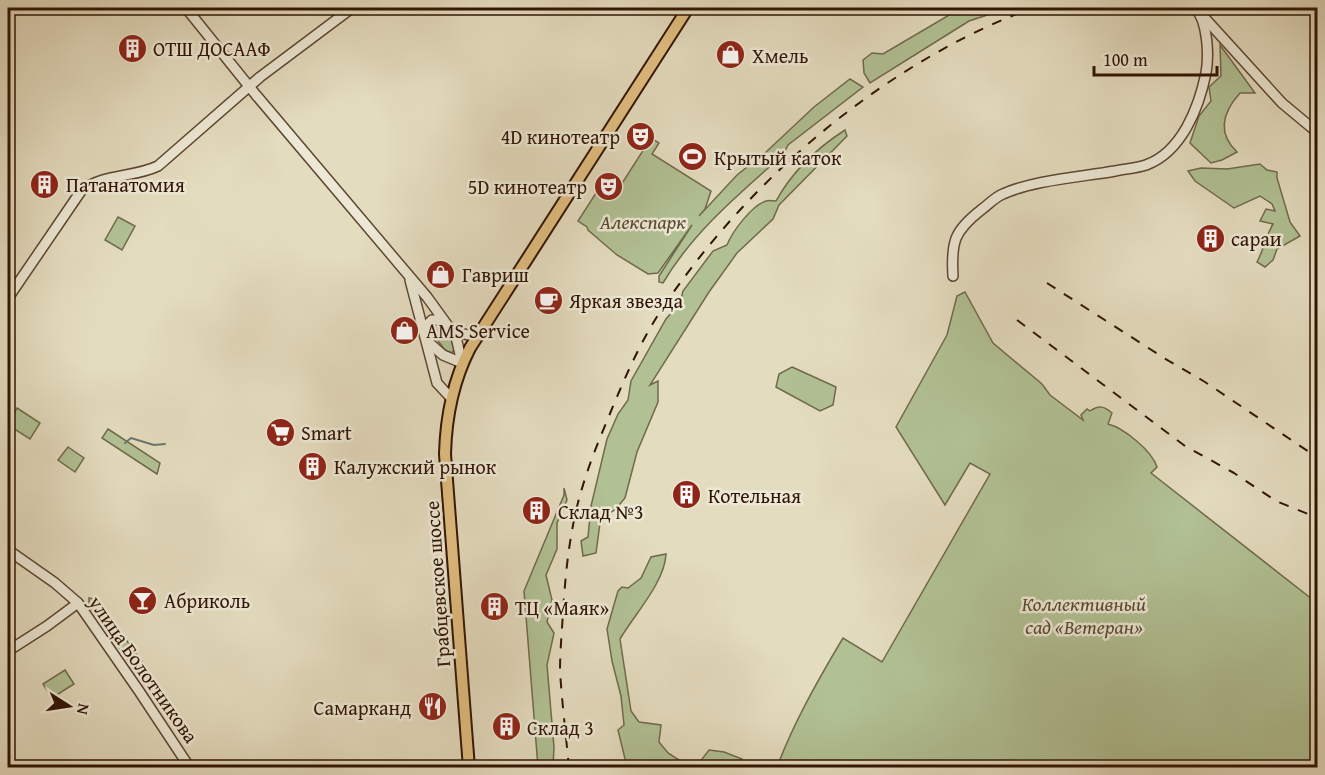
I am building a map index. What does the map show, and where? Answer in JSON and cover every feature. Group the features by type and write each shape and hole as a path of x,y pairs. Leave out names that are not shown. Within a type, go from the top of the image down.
{"main road":[{"name":"Грабцевское шоссе","path":"469,768 445,454 451,398 462,363 479,335 688,8"}],"street":[{"path":"186,8 249,87 427,297 453,331 462,363"},
{"path":"8,298 81,191 96,181 149,171 158,166 249,87 352,8"},
{"path":"1197,9 1282,103 1317,133"},
{"path":"953,276 951,254 964,223 1002,194 1030,185 1147,165 1171,149 1190,121 1203,91 1209,58 1197,9"},
{"path":"409,278 437,383 451,398"},
{"path":"424,328 432,320 443,320"},
{"path":"453,331 479,335"},
{"path":"427,341 443,355 462,363"},
{"name":"улица Болотникова","path":"8,550 55,583 78,603 190,768"},
{"path":"8,651 78,603"}],"green space":[{"path":"961,8 1009,8 969,21 870,83 864,73 863,60 872,53 883,54"},
{"path":"1220,45 1255,93 1240,93 1226,115 1224,130 1226,138 1237,152 1211,163 1190,143 1199,116 1211,101 1209,87 1221,76"},
{"name":"Алекспарк","path":"850,79 863,87 788,145 783,155 703,230 675,264 663,283 659,282 659,276 692,225 658,273 648,274 617,255 578,221 607,176 621,185 651,138 659,143 652,154 711,191 705,209 699,216 737,175 765,153 814,107"},
{"path":"845,130 847,136 779,205 773,219 737,253 709,292 650,385 658,381 658,402 637,452 625,498 615,510 609,513 602,508 596,553 583,556 581,541 588,537 591,506 607,439 618,414 628,400 631,381 666,319 680,303 683,291 713,251 727,245 733,233 749,213 766,201 776,201 806,161"},
{"path":"1260,164 1267,170 1277,172 1290,222 1300,236 1277,249 1273,260 1265,267 1257,262 1273,224 1260,221 1266,209 1275,211 1272,204 1260,196 1234,208 1195,181 1188,171"},
{"path":"118,217 135,226 122,250 105,240"},
{"name":"Коллективный сад «Ветеран»","path":"965,292 993,343 1042,384 1050,395 1083,420 1081,415 1087,409 1090,411 1101,407 1112,413 1108,424 1122,430 1149,454 1157,467 1151,473 1317,603 1317,767 777,767 807,701 843,638 882,662 990,474 970,463 945,505 896,427 947,335 957,296"},
{"path":"440,324 453,340 455,348 452,353 445,350 432,333 432,328"},
{"path":"792,367 836,387 833,405 820,411 776,387 779,374"},
{"path":"17,408 40,423 30,439 8,425"},
{"path":"108,429 160,463 157,474 102,438"},
{"path":"68,447 84,458 75,472 58,460"},
{"path":"564,488 567,500 557,523 557,549 546,575 552,600 547,622 554,633 547,665 554,747 553,767 538,767 524,591 564,495"},
{"path":"666,554 655,587 620,639 631,711 639,722 661,725 659,742 668,753 690,767 627,767 618,730 624,725 621,696 607,629 618,591 622,587 628,588 641,578 651,557"},
{"path":"89,598 97,600 149,671 141,677 89,606"},
{"path":"65,670 74,684 52,698 43,684"},
{"path":"709,750 724,752 742,759 741,767 696,767"}],"waterway":[{"path":"125,443 131,438 154,445 165,444"}],"railway":[{"path":"569,768 560,666 568,555 572,531 582,489 596,448 625,379 652,325 695,264 734,217 776,173 823,132 872,94 924,60 977,31 1032,8"},
{"path":"1047,283 1205,382 1318,458"},
{"path":"1017,320 1185,446 1234,473 1276,501 1318,518"}],"place":[{"name":"ОТШ ДОСААФ","path":"132,48"},
{"name":"Хмель","path":"731,55"},
{"name":"4D кинотеатр","path":"641,136"},
{"name":"Крытый каток","path":"693,157"},
{"name":"Патанатомия","path":"45,184"},
{"name":"5D кинотеатр","path":"608,186"},
{"name":"сараи","path":"1210,238"},
{"name":"Гавриш","path":"441,274"},
{"name":"Яркая звезда","path":"548,300"},
{"name":"AMS Service","path":"405,330"},
{"name":"Smart","path":"280,432"},
{"name":"Калужский рынок","path":"313,466"},
{"name":"Котельная","path":"687,495"},
{"name":"Склад №3","path":"537,511"},
{"name":"Абриколь","path":"143,600"},
{"name":"ТЦ «Маяк»","path":"494,607"},
{"name":"Самарканд","path":"432,707"},
{"name":"Склад 3","path":"506,727"}]}
